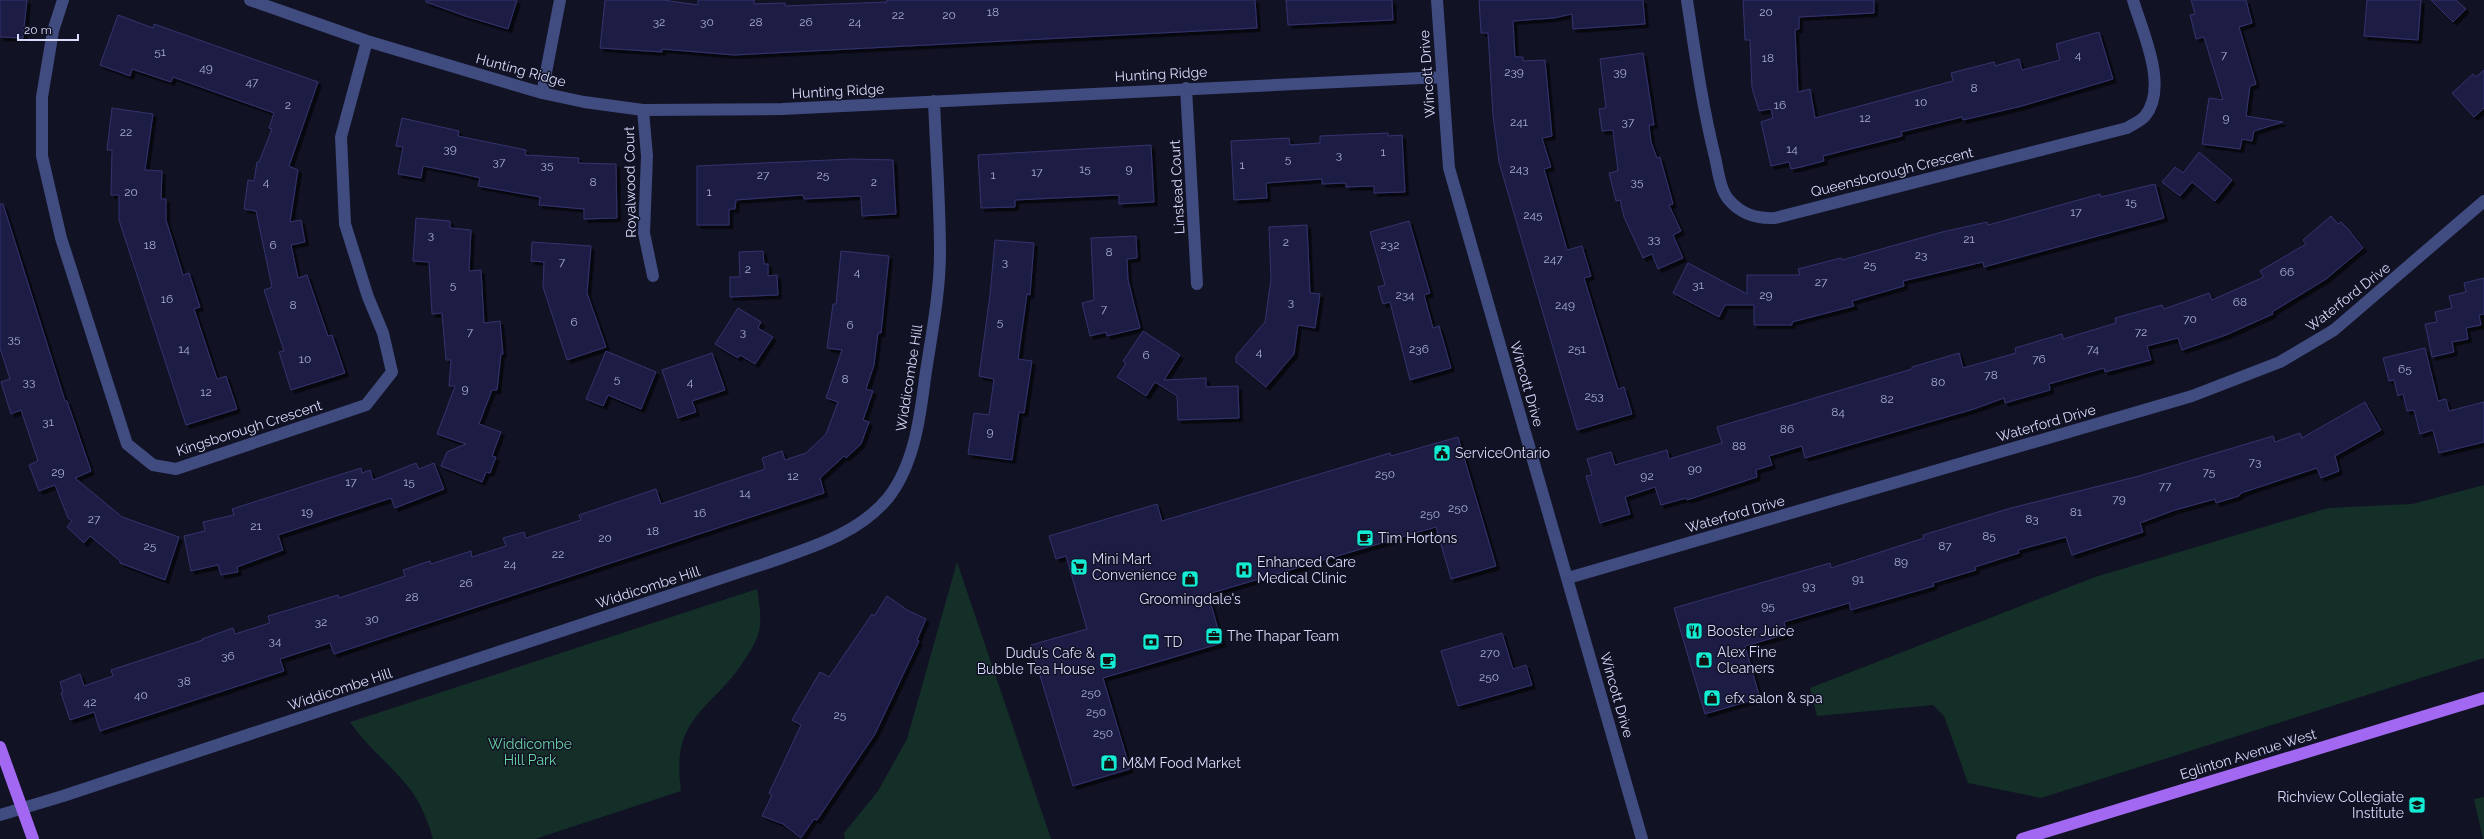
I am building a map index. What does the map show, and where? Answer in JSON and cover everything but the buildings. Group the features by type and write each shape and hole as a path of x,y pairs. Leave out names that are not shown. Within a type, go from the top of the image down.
{"main road":[{"name":"Eglinton Avenue West","path":"2022,839 2484,698"},
{"path":"0,747 33,839"}],"street":[{"name":"Kingsborough Crescent","path":"63,0 53,31 42,97 42,156 60,238 127,444 153,465 176,469 366,405 392,372 383,333 368,297 345,224 341,137 367,41"},
{"name":"Hunting Ridge","path":"250,0 367,41 542,93 584,102 643,110 782,109 1186,88 1442,77"},
{"path":"542,93 560,0"},
{"name":"Wincott Drive","path":"1437,0 1449,168 1642,839"},
{"name":"Queensborough Crescent","path":"1687,0 1702,102 1721,182 1728,199 1740,211 1758,219 1775,218 2127,128 2145,116 2153,102 2156,87 2154,70 2133,0"},
{"name":"Linstead Court","path":"1186,88 1197,284"},
{"name":"Widdicombe Hill","path":"0,815 770,562 830,541 862,522 888,498 905,467 918,427 936,305 940,253 934,102"},
{"name":"Royalwood Court","path":"643,110 646,156 644,233 653,276"},
{"name":"Waterford Drive","path":"1568,578 2192,396 2280,362 2334,330 2484,201"}],"green space":[{"path":"2484,485 2484,658 2041,798 1968,783 1944,716 1933,705 1817,716 1810,688 2095,577 2328,508 2412,504"},
{"path":"957,562 1051,839 845,839 844,833 878,791 907,739"},
{"name":"Widdicombe Hill Park","path":"757,589 760,607 760,620 757,637 749,653 734,674 698,715 688,729 682,745 679,765 681,791 535,839 433,839 424,813 410,789 364,740 350,722"},
{"path":"2484,797 2484,839 2483,839 2474,799"}],"place":[{"name":"ServiceOntario","path":"1442,453"},
{"name":"Tim Hortons","path":"1365,538"},
{"name":"Mini Mart Convenience","path":"1079,567"},
{"name":"Enhanced Care Medical Clinic","path":"1244,570"},
{"name":"Groomingdale's","path":"1190,579"},
{"name":"Booster Juice","path":"1694,631"},
{"name":"The Thapar Team","path":"1214,636"},
{"name":"TD","path":"1151,642"},
{"name":"Alex Fine Cleaners","path":"1704,660"},
{"name":"Dudu’s Cafe & Bubble Tea House","path":"1108,661"},
{"name":"efx salon & spa","path":"1712,698"},
{"name":"M&M Food Market","path":"1109,763"},
{"name":"Richview Collegiate Institute","path":"2417,805"}]}
